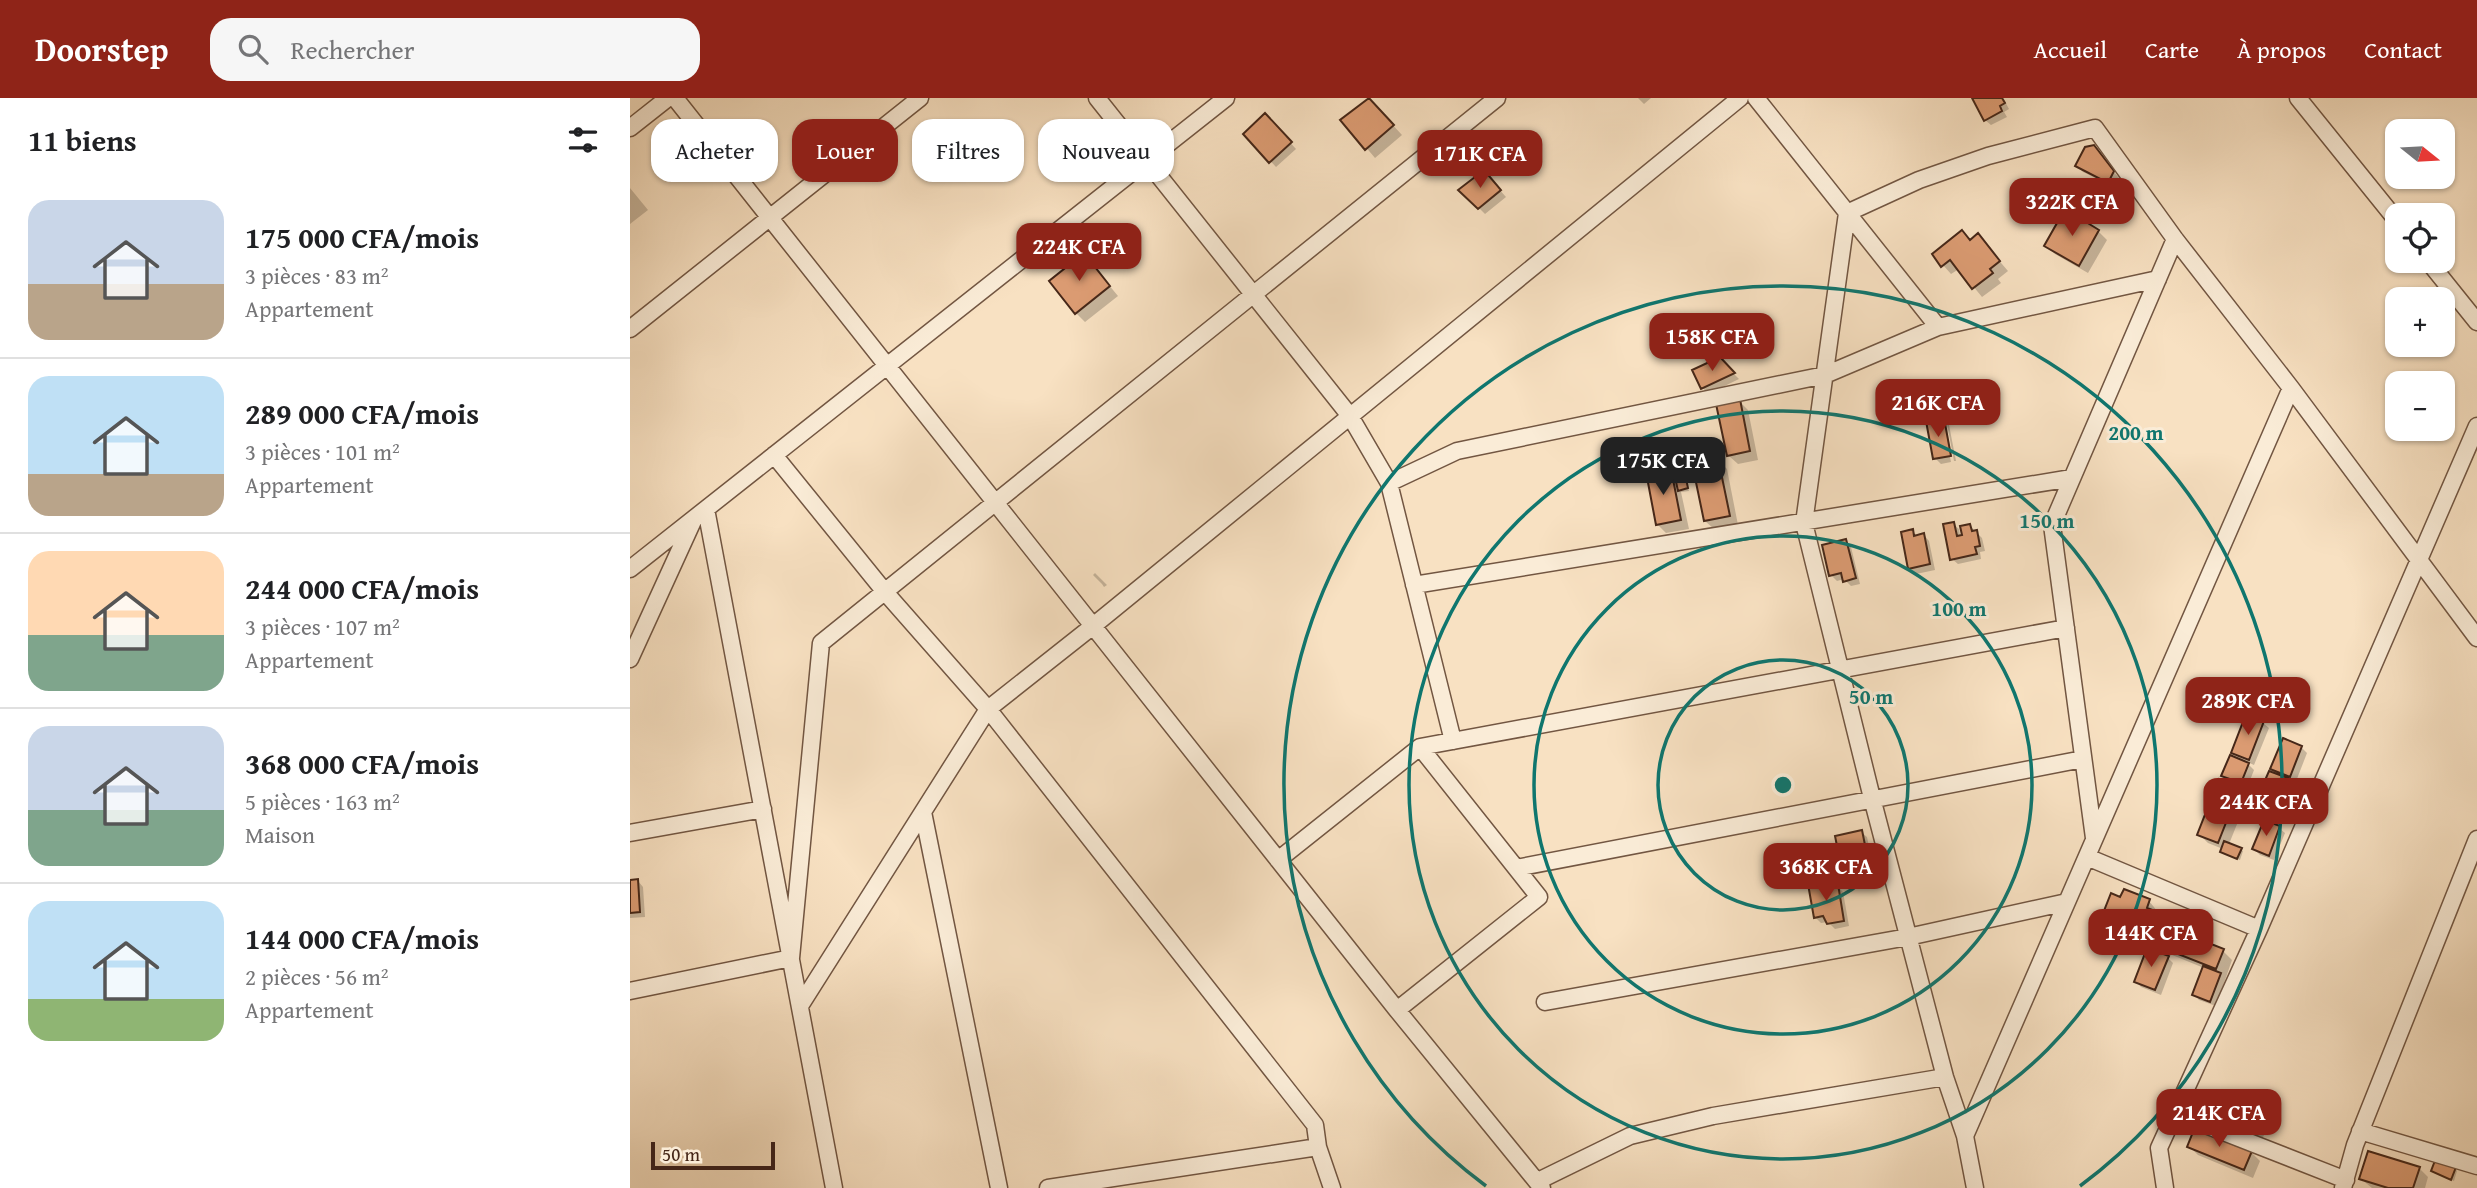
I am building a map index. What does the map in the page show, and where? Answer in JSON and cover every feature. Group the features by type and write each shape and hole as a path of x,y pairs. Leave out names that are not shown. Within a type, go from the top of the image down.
{"street":[{"path":"630,128 668,98"},
{"path":"675,98 1397,1010 1540,1185 1630,1136 1713,1116 1945,1077"},
{"path":"630,329 920,98"},
{"path":"1097,98 1114,119"},
{"path":"1174,139 1226,98"},
{"path":"791,958 821,643 1497,98"},
{"path":"800,1006 988,709 1740,98"},
{"path":"1756,98 1938,327"},
{"path":"2298,98 2385,206"},
{"path":"1847,213 1919,180 1976,160 2095,128 2175,239 2291,388 2477,638"},
{"path":"630,569 1119,182"},
{"path":"1164,182 1350,416 1389,483 1453,741"},
{"path":"1847,213 1804,523 1908,937 1945,1077 1965,1136 1975,1188"},
{"path":"2094,841 2052,525 2175,239"},
{"path":"2438,273 2477,322"},
{"path":"1389,483 1457,451 1825,375 1938,327 2158,279"},
{"path":"1965,1136 2291,388"},
{"path":"2165,1188 2159,1148 2259,929 2477,426"},
{"path":"774,455 885,592 988,709 1315,1125 1318,1147 1332,1188"},
{"path":"1414,585 2072,478"},
{"path":"631,654 700,514"},
{"path":"700,514 762,809 834,1188"},
{"path":"1278,860 1420,747 2066,628"},
{"path":"1397,1010 1539,897 1420,747"},
{"path":"1516,868 2083,759"},
{"path":"630,833 762,809"},
{"path":"923,812 999,1188"},
{"path":"2175,1113 2344,1184 2360,1131 2477,839"},
{"path":"2087,857 2259,929"},
{"path":"1545,1002 1908,937 2067,902"},
{"path":"630,991 791,958"},
{"path":"2360,1131 2477,1166"},
{"path":"1048,1188 1318,1147"}],"building":[{"path":"1369,98 1394,125 1365,150 1340,120"},
{"path":"1972,98 2002,98 2005,103 2000,106 2002,111 1984,121"},
{"path":"1265,113 1292,142 1269,163 1243,134"},
{"path":"2094,145 2114,171 2108,183 2075,166 2085,147"},
{"path":"1484,170 1501,190 1478,209 1458,190"},
{"path":"2065,209 2099,230 2079,266 2044,246"},
{"path":"1962,230 1970,240 1978,233 2000,261 1990,269 1993,273 1972,289 1950,260 1941,267 1932,254"},
{"path":"1084,253 1110,286 1075,314 1049,281"},
{"path":"1720,357 1735,373 1701,389 1692,370"},
{"path":"1740,399 1750,451 1727,456 1716,404"},
{"path":"1944,418 1951,456 1933,459 1926,421"},
{"path":"1718,458 1730,516 1704,521 1692,463"},
{"path":"1683,465 1688,488 1678,491 1673,468"},
{"path":"1671,469 1681,520 1656,525 1646,472"},
{"path":"1954,522 1957,536 1962,535 1960,526 1970,524 1972,531 1977,530 1980,546 1975,547 1977,554 1950,560 1943,524"},
{"path":"1913,529 1914,536 1924,533 1930,564 1908,569 1901,532"},
{"path":"1846,539 1856,578 1843,582 1841,573 1829,576 1822,545"},
{"path":"2246,714 2264,721 2249,760 2231,753"},
{"path":"2283,738 2302,746 2290,777 2270,769"},
{"path":"2230,755 2249,763 2241,783 2221,776"},
{"path":"2269,771 2288,778 2280,799 2260,792"},
{"path":"2219,779 2240,787 2218,843 2197,835"},
{"path":"2290,780 2301,785 2293,805 2281,801"},
{"path":"2264,820 2280,826 2269,856 2252,849"},
{"path":"1862,830 1870,870 1843,876 1835,836"},
{"path":"2224,841 2242,848 2237,859 2220,852"},
{"path":"638,879 640,912 630,913 630,880"},
{"path":"1818,882 1819,887 1838,884 1844,921 1827,924 1823,916 1814,918 1808,884"},
{"path":"2124,889 2150,899 2147,908 2158,912 2147,940 2100,921 2111,893 2120,897"},
{"path":"2158,923 2224,949 2216,969 2150,943"},
{"path":"2147,948 2169,956 2155,990 2134,982"},
{"path":"2203,966 2221,973 2210,1002 2192,995"},
{"path":"2195,1127 2252,1151 2244,1170 2187,1147"},
{"path":"2368,1151 2420,1167 2413,1188 2388,1188 2359,1179"},
{"path":"2436,1158 2456,1167 2451,1180 2431,1171"}]}
